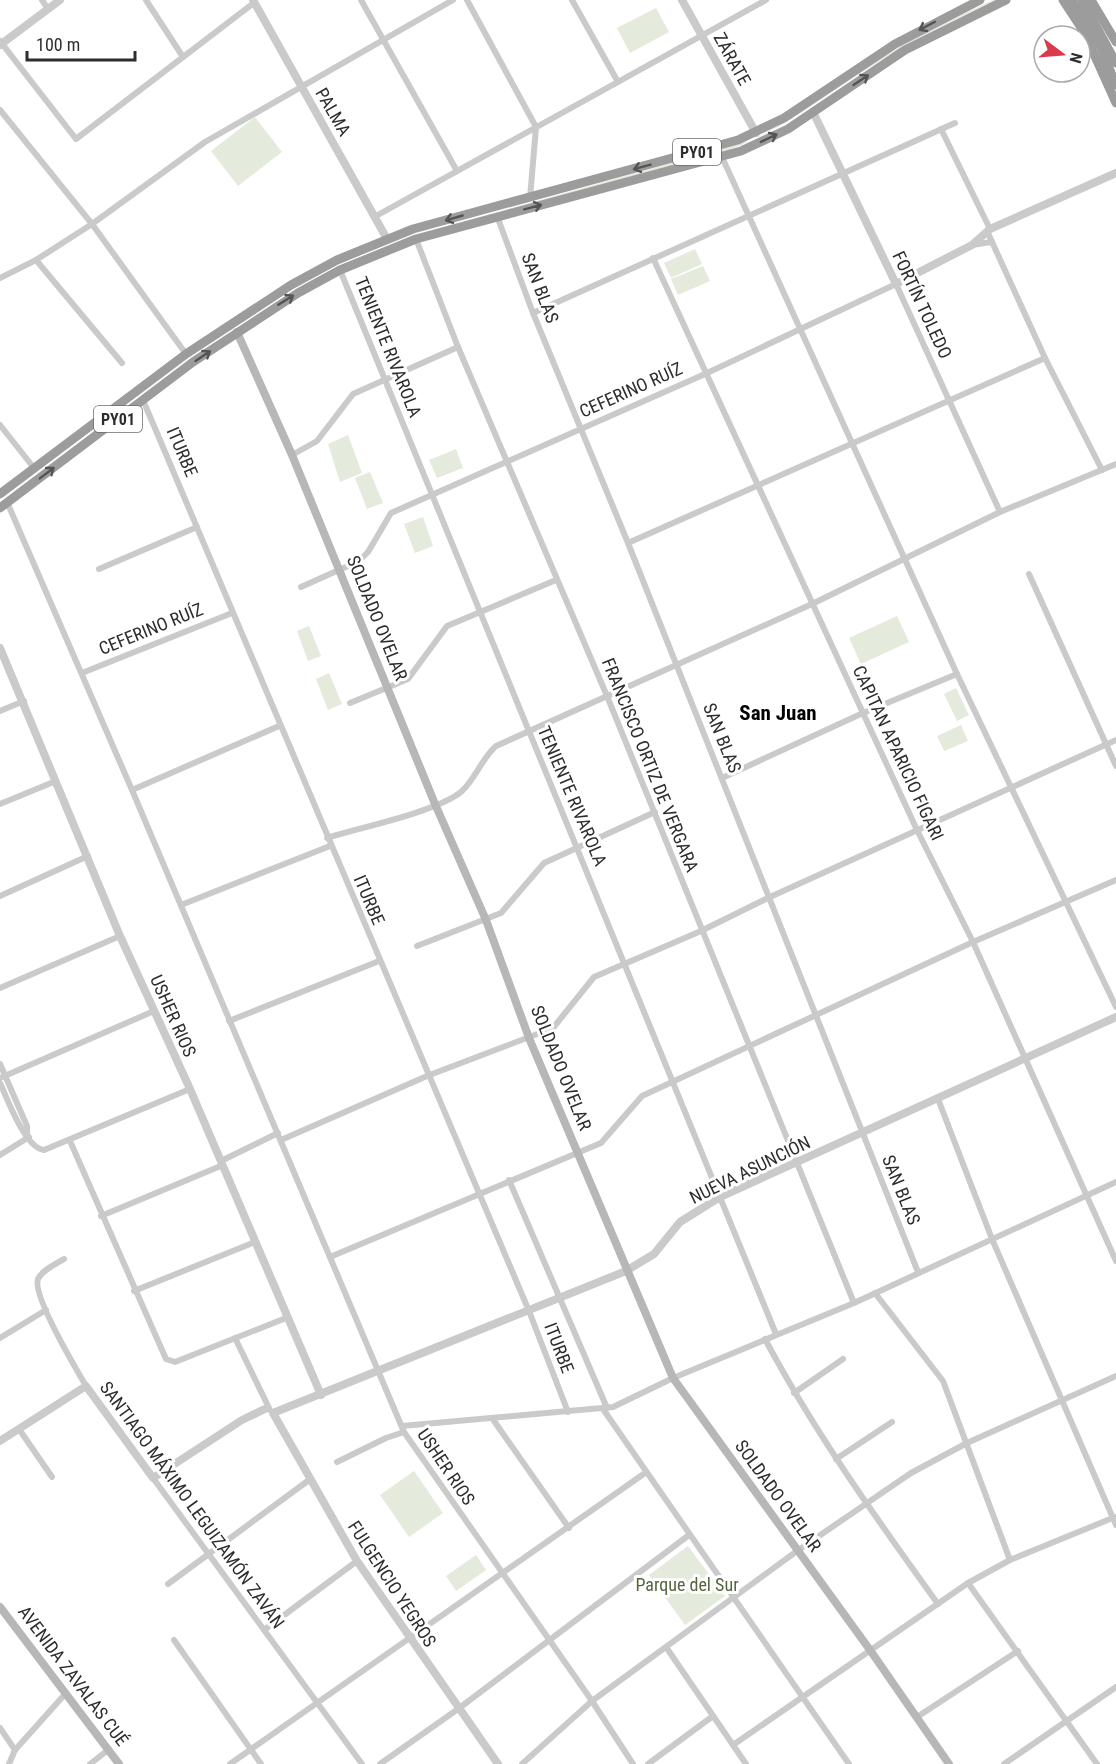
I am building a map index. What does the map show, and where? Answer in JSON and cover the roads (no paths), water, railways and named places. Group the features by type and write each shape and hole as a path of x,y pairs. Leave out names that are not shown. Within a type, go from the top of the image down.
{"highway":[{"name":"PY01","path":"4,505 235,328 312,273 387,239 719,146 756,133 895,44 980,0"},
{"name":"PY01","path":"0,494 186,354 340,270 416,239 722,157 768,140 905,50 1006,0"},
{"path":"1082,0 1116,63"},
{"path":"1091,0 1116,42"},
{"path":"1066,1 1101,48 1116,85"},
{"path":"1066,1 1084,32 1116,103"}],"main road":[{"name":"SOLDADO OVELAR","path":"235,328 340,570 435,804 486,920 530,1038 626,1271 673,1378 870,1650 949,1764"},
{"name":"AVENIDA ZAVALAS CUÉ","path":"0,1607 119,1764"}],"street":[{"path":"42,0 48,9"},
{"path":"60,0 1,43 76,139 254,1"},
{"path":"146,0 183,57"},
{"path":"361,0 457,171"},
{"path":"0,278 36,260 92,224 205,142 383,38 453,0"},
{"path":"467,0 536,127 530,198"},
{"path":"572,0 618,82"},
{"name":"ZÁRATE","path":"682,0 756,133"},
{"path":"376,216 766,0"},
{"name":"PALMA","path":"254,1 387,239"},
{"path":"0,110 92,224 186,354"},
{"name":"FORTÍN TOLEDO","path":"813,112 896,284 1000,512"},
{"path":"533,313 955,123"},
{"path":"941,129 1045,358 1102,470"},
{"path":"722,157 852,444 906,557 957,674 1013,787 1116,1007"},
{"path":"972,245 988,230 1116,173"},
{"name":"SAN BLAS","path":"497,216 533,313 628,543 918,1272"},
{"name":"FRANCISCO ORTIZ DE VERGARA","path":"416,239 458,347 607,696 854,1304"},
{"name":"CEFERINO RUÍZ","path":"301,586 359,561 368,552 391,513 705,374 896,284 972,245 991,242"},
{"name":"CAPITAN APARICIO FIGARI","path":"653,258 917,830 973,942 1088,1194 1116,1261"},
{"path":"36,260 122,363"},
{"name":"TENIENTE RIVAROLA","path":"340,270 483,611 529,732 578,846 776,1334"},
{"path":"292,455 316,441 353,394 458,347"},
{"path":"628,543 1045,358"},
{"name":"ITURBE","path":"143,400 427,1076 529,1311 568,1412"},
{"path":"0,425 34,468"},
{"path":"327,838 364,826 375,826 435,804 462,791 496,746 812,604 1000,512 1116,464"},
{"name":"USHER RIOS","path":"4,505 82,673 403,1429 501,1574 592,1701 633,1764"},
{"path":"99,568 197,526"},
{"path":"1029,574 1116,766"},
{"path":"350,703 408,679 417,670 447,626 556,580"},
{"name":"CEFERINO RUÍZ","path":"82,673 232,613"},
{"name":"USHER RIOS","path":"0,648 120,936 190,1089 286,1318 321,1395"},
{"path":"722,778 863,713 957,674"},
{"path":"0,711 24,701"},
{"path":"132,790 279,726"},
{"path":"281,1140 427,1076 553,1028 594,977 701,931 770,897 1116,740"},
{"path":"0,804 56,781"},
{"path":"417,946 501,913 544,863 654,812"},
{"path":"181,906 330,846"},
{"path":"0,896 88,856"},
{"path":"330,1257 601,1143 642,1096 973,942 1116,880"},
{"path":"0,988 120,936"},
{"path":"229,1021 379,962"},
{"path":"3,1077 154,1011"},
{"name":"NUEVA ASUNCIÓN","path":"153,1478 242,1420 321,1395 626,1271 654,1254 680,1222 720,1197 1116,1017"},
{"path":"0,1064 3,1077 27,1126 28,1135"},
{"path":"0,1083 21,1130 28,1135 39,1150 70,1141 190,1089"},
{"path":"938,1099 992,1239 1116,1525"},
{"path":"101,1216 222,1163 278,1133"},
{"path":"0,1155 28,1135"},
{"path":"70,1141 134,1291 170,1362 286,1318"},
{"path":"509,1180 605,1409 645,1473 849,1764"},
{"path":"338,1462 403,1429 492,1418 605,1409 640,1396 673,1378 776,1334 854,1304 918,1272 1116,1182"},
{"path":"134,1291 255,1242"},
{"name":"SANTIAGO MÁXIMO LEGUIZAMÓN ZAVÁN","path":"64,1259 38,1279 46,1310 86,1386 362,1764"},
{"path":"875,1293 943,1381 1010,1560"},
{"path":"0,1338 46,1310"},
{"path":"235,1338 270,1410"},
{"path":"765,1339 794,1393 866,1505 938,1604"},
{"path":"794,1393 843,1359"},
{"path":"522,1764 592,1701 797,1551 911,1473 967,1443 1116,1376"},
{"path":"0,1441 86,1386"},
{"name":"FULGENCIO YEGROS","path":"270,1410 357,1561 498,1764"},
{"path":"492,1418 568,1528"},
{"path":"837,1459 892,1422"},
{"path":"19,1429 52,1477"},
{"path":"230,1764 645,1473"},
{"path":"168,1584 309,1480"},
{"path":"733,1745 968,1583 1010,1560 1114,1517"},
{"path":"380,1764 458,1709 689,1535"},
{"path":"264,1630 357,1561"},
{"path":"968,1583 1096,1764"},
{"path":"174,1640 261,1764"},
{"path":"666,1647 746,1764"},
{"path":"917,1717 1018,1651"},
{"path":"1004,1764 1116,1687"},
{"path":"9,1764 15,1750 66,1693"},
{"path":"648,1764 713,1716"},
{"path":"0,1728 15,1750"},
{"path":"90,1764 108,1750"}],"district":[{"name":"San Juan","path":"778,713"}],"park label":[{"name":"Parque del Sur","path":"687,1585"}]}
